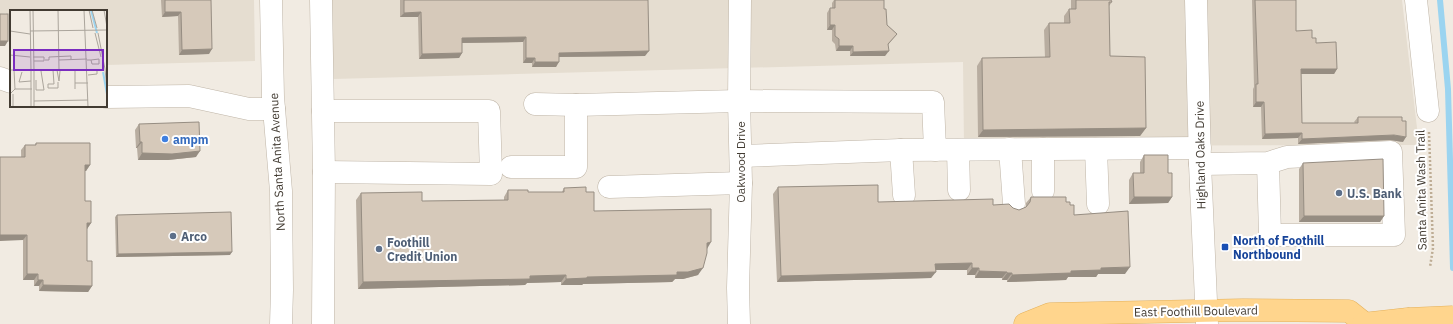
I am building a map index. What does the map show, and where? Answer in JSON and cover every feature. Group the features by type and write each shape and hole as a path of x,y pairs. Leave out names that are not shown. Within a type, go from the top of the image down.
{"main road":[{"name":"East Foothill Boulevard","path":"1025,324 1050,314 1206,317 1349,311 1363,324 1408,319 1453,317"}],"street":[{"name":"North Santa Anita Avenue","path":"271,0 274,109 282,191 281,324"},
{"path":"321,0 324,172 323,324"},
{"name":"Oakwood Drive","path":"739,324 738,288 741,183 739,101 740,0"},
{"name":"Highland Oaks Drive","path":"1196,0 1206,317"},
{"path":"1416,0 1428,111"},
{"path":"0,78 10,82"},
{"path":"107,97 189,96 249,109 274,109"},
{"path":"535,104 576,106 739,101 933,102 935,150"},
{"path":"511,167 576,167 576,106"},
{"path":"323,111 489,111 491,174 324,172"},
{"path":"1010,149 1014,204"},
{"path":"1043,149 1043,191"},
{"path":"1096,149 1098,204"},
{"path":"741,156 901,150 1096,149 1200,156 1268,163 1287,157 1391,152 1394,235 1270,235 1268,163"},
{"path":"901,150 904,195"},
{"path":"958,150 959,190"},
{"path":"609,186 741,183"}],"path":[{"name":"Santa Anita Wash Trail","path":"1428,111 1433,248 1430,267"}],"shaded area":[{"path":"0,0 254,0 255,61 107,65 107,10 10,10 10,50 6,13 0,14"},
{"path":"331,0 1402,0 1419,145 964,146 963,62 333,79"}],"building":[{"path":"165,0 211,0 212,49 182,50 181,12 165,12"},
{"path":"404,0 648,0 649,51 559,53 559,62 535,62 535,58 526,58 526,37 462,38 462,53 422,54 421,12 404,13"},
{"path":"835,0 884,0 887,25 897,34 888,44 889,51 853,52 853,46 839,46 839,39 835,36 835,25 830,25 830,8 835,8"},
{"path":"1076,0 1111,0 1112,2 1109,2 1110,56 1145,57 1146,128 983,130 982,58 1050,57 1049,23 1070,23 1069,9 1076,9"},
{"path":"1255,0 1296,0 1296,31 1312,30 1312,38 1316,38 1316,43 1336,42 1337,69 1301,69 1302,123 1358,123 1358,117 1402,117 1402,121 1406,121 1406,137 1394,135 1302,139 1302,133 1265,134 1264,102 1256,102 1256,84 1258,84"},
{"path":"0,14 8,14 8,41 0,41"},
{"name":"ampm","path":"199,122 200,151 172,154 142,153 139,124"},
{"path":"36,143 90,143 90,165 85,165 85,201 91,201 91,223 87,223 87,261 92,261 92,286 43,285 43,280 38,280 38,274 27,274 27,235 0,235 0,157 25,157 25,145 36,145"},
{"path":"1144,155 1168,155 1168,173 1172,173 1172,197 1134,197 1133,173 1144,173"},
{"path":"1383,159 1384,216 1304,216 1303,163"},
{"path":"878,185 878,202 993,199 993,205 1009,204 1013,208 1019,210 1026,207 1030,202 1031,197 1066,197 1066,202 1070,202 1070,205 1074,205 1074,215 1128,211 1130,267 1071,271 1071,273 1012,275 1012,273 1007,272 979,271 979,268 972,268 972,263 935,264 936,272 781,276 778,187"},
{"path":"586,187 586,192 594,192 594,211 711,209 711,242 707,243 707,253 703,268 688,272 677,272 677,275 587,277 566,279 566,275 530,276 530,279 363,282 361,193 422,192 422,201 508,200 508,190 528,190 528,192 564,192 564,188"},
{"name":"Arco","path":"231,212 232,252 118,254 117,215"}],"waterway":[{"path":"1440,0 1448,89 1453,268"}],"place":[{"name":"ampm","path":"165,139"},
{"name":"U.S. Bank","path":"1339,193"},
{"name":"Arco","path":"173,236"},
{"name":"North of Foothill Northbound","path":"1225,247"},
{"name":"Foothill Credit Union","path":"379,249"}]}
